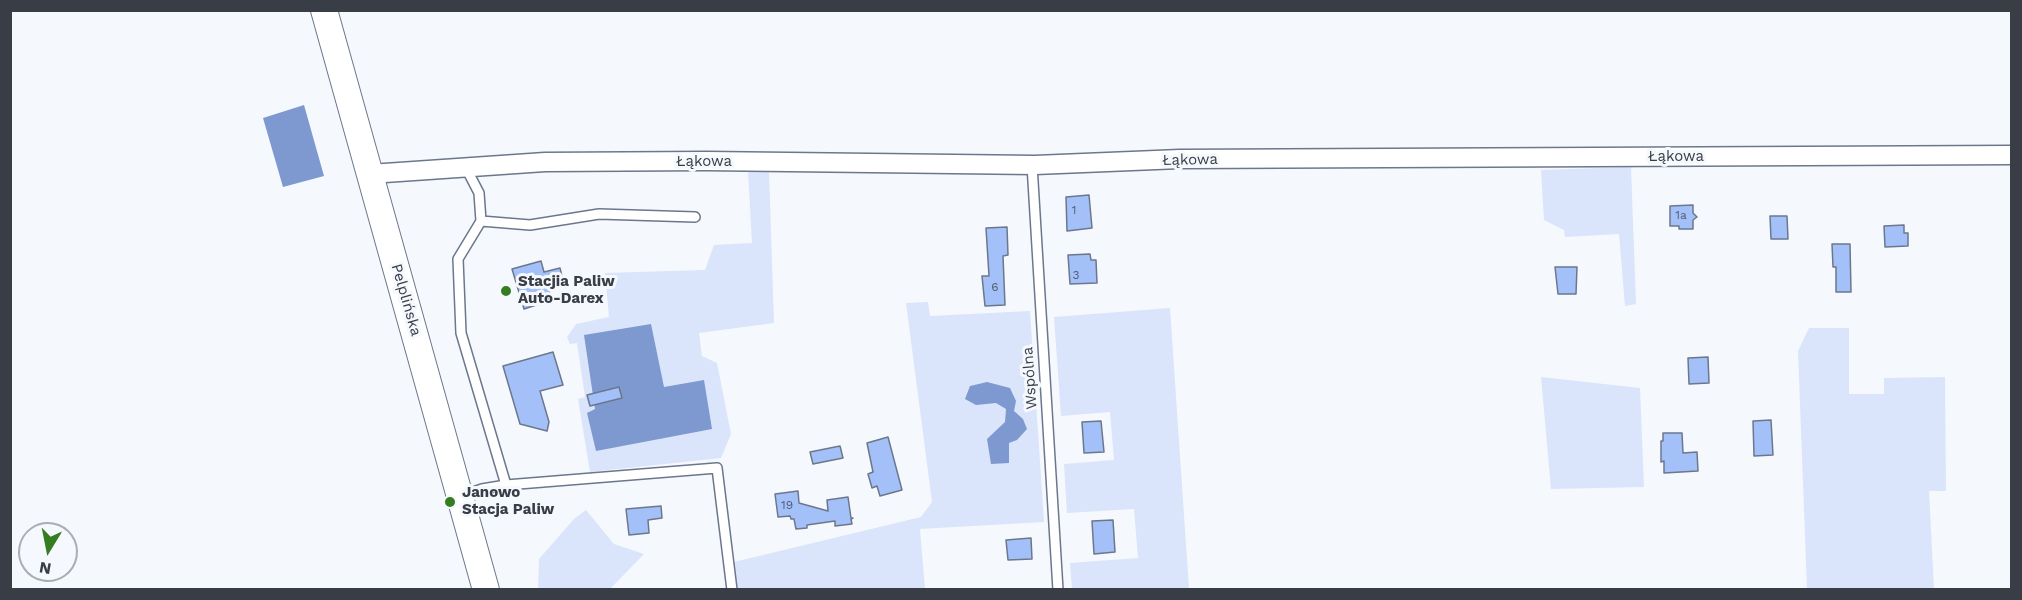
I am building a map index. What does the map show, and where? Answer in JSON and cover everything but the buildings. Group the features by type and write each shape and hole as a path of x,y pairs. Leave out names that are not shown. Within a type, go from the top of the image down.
{"main road":[{"name":"Pelplińska","path":"324,10 486,590"}],"street":[{"name":"Łąkowa","path":"370,174 545,162 705,161 1032,165 1191,159 2012,155"}],"lane":[{"name":"Wspólna","path":"1032,165 1058,590"},
{"path":"466,168 479,193 481,221 458,259 461,333 506,485"},
{"path":"481,221 530,225 599,214 695,217"},
{"path":"461,496 482,489 506,485 717,468 732,590"}],"shaded area":[{"path":"1631,167 1636,304 1625,306 1619,234 1565,237 1564,230 1544,220 1541,170"},
{"path":"748,171 769,172 774,323 699,333 702,356 717,363 731,434 721,458 590,472 578,399 585,397 577,343 570,344 567,337 576,324 609,317 605,273 705,270 714,245 752,243"},
{"path":"928,302 930,316 1030,311 1044,522 920,529 925,589 737,589 734,562 921,517 932,502 906,303"},
{"path":"1170,308 1189,589 1072,589 1070,563 1138,558 1134,509 1067,513 1064,464 1114,460 1110,412 1061,416 1054,317"},
{"path":"1809,328 1849,328 1849,394 1884,394 1884,378 1945,377 1946,491 1929,491 1934,589 1807,589 1798,351"},
{"path":"1541,377 1640,388 1644,487 1551,489"},
{"path":"586,510 614,544 644,554 610,589 538,589 539,559 574,519"}],"water":[{"path":"304,105 324,176 283,187 263,118"},
{"path":"651,324 664,387 704,380 712,429 596,451 587,413 595,409 584,335"},
{"path":"987,382 1010,388 1016,401 1014,411 1023,419 1027,429 1017,440 1009,443 1009,463 991,464 987,439 1005,422 1006,409 996,403 976,405 965,399 970,386"}],"place":[{"name":"Stacjia Paliw Auto-Darex","path":"506,291"},
{"name":"Janowo Stacja Paliw","path":"450,502"}]}
